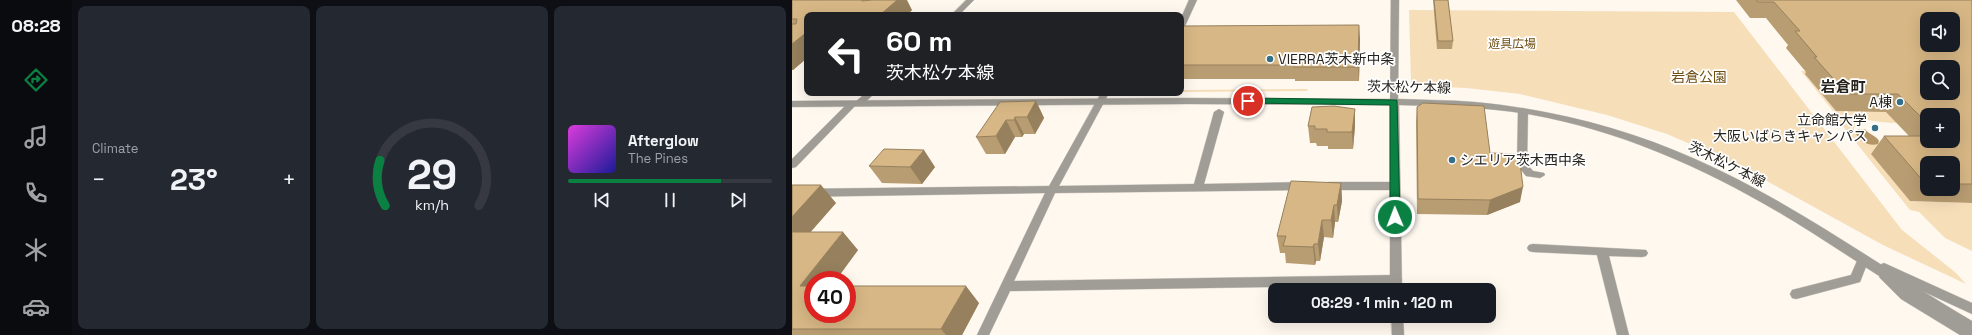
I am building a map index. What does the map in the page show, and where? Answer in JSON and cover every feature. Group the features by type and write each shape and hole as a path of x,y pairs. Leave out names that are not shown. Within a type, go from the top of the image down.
{"street":[{"path":"958,12 970,0"},
{"path":"1184,20 1193,0"},
{"path":"1395,0 1394,186 1396,283"},
{"path":"792,165 855,104 867,96"},
{"path":"983,335 1052,189 1102,97"},
{"name":"茨木松ケ本線","path":"792,104 855,104 1102,97 1394,102 1467,104 1523,111 1572,120 1653,145 1736,183 1864,259 1972,327"},
{"path":"1523,111 1522,166 1530,174 1540,174"},
{"path":"1198,186 1219,112"},
{"path":"792,193 1198,186 1394,186"},
{"path":"1533,248 1642,253"},
{"path":"1602,251 1624,335"},
{"path":"1796,294 1856,279 1864,259"},
{"path":"1864,259 1972,309"},
{"path":"1864,259 1906,295 1971,335"},
{"path":"1006,286 1268,285"},
{"path":"1397,323 1398,335"}],"green space":[{"name":"岩倉公園","path":"1409,10 1734,12 1902,230 1955,272 1966,284 1883,245 1736,164 1667,134 1607,115 1520,94 1466,88 1421,86 1411,81"},
{"path":"1801,71 1833,71 1887,112 1897,123 1837,116"},
{"path":"1308,89 1307,91 1184,92 1184,90"},
{"path":"1838,120 1859,121 1863,125 1854,127 1855,133 1878,144 1881,140 1913,140 1910,201 1972,203 1972,251 1945,238 1919,212 1910,210"}],"shaded area":[{"path":"1858,129 1865,129 1868,133 1878,139 1878,144 1871,145 1861,140 1856,135 1855,131"}],"building":[{"path":"792,0 897,0 883,12 804,12 804,34 792,44 792,24 796,24 797,19 792,19"},
{"path":"1434,0 1448,0 1453,41 1438,41"},
{"path":"1756,0 1972,0 1972,184 1960,184 1960,156 1920,156 1920,177 1884,136 1920,136 1920,148 1960,148 1960,108 1920,108 1920,116 1898,94 1847,94 1814,57 1817,57 1795,31 1800,31 1774,2 1758,2"},
{"name":"VIERRA茨木新中条","path":"1359,25 1358,67 1294,67 1294,65 1184,65 1184,26"},
{"path":"1036,101 1027,117 1015,117 1014,120 1006,120 996,136 976,137 1000,102"},
{"name":"シエリア茨木西中条","path":"1423,103 1484,106 1490,153 1519,154 1523,187 1490,200 1418,199 1417,107"},
{"path":"1334,106 1355,109 1352,132 1327,132 1327,129 1315,129 1315,126 1308,126 1312,107"},
{"path":"884,149 924,150 910,167 869,166"},
{"path":"1291,181 1341,183 1337,205 1334,205 1331,220 1322,220 1318,244 1314,244 1313,247 1283,246 1286,236 1277,236"},
{"path":"792,185 821,185 792,217"},
{"path":"792,232 843,232 812,271 804,271 804,281 800,286 804,286 804,323 856,323 856,286 966,286 941,329 792,329"}],"place":[{"name":"VIERRA茨木新中条","path":"1270,59"},
{"name":"A棟","path":"1900,102"},
{"name":"立命館大学 大阪いばらきキャンパス","path":"1875,128"},
{"name":"シエリア茨木西中条","path":"1452,160"}],"district":[{"name":"岩倉町","path":"1843,86"}],"route":[{"path":"1248,101 1394,102 1395,217"}],"park label":[{"name":"遊具広場","path":"1512,44"}]}
